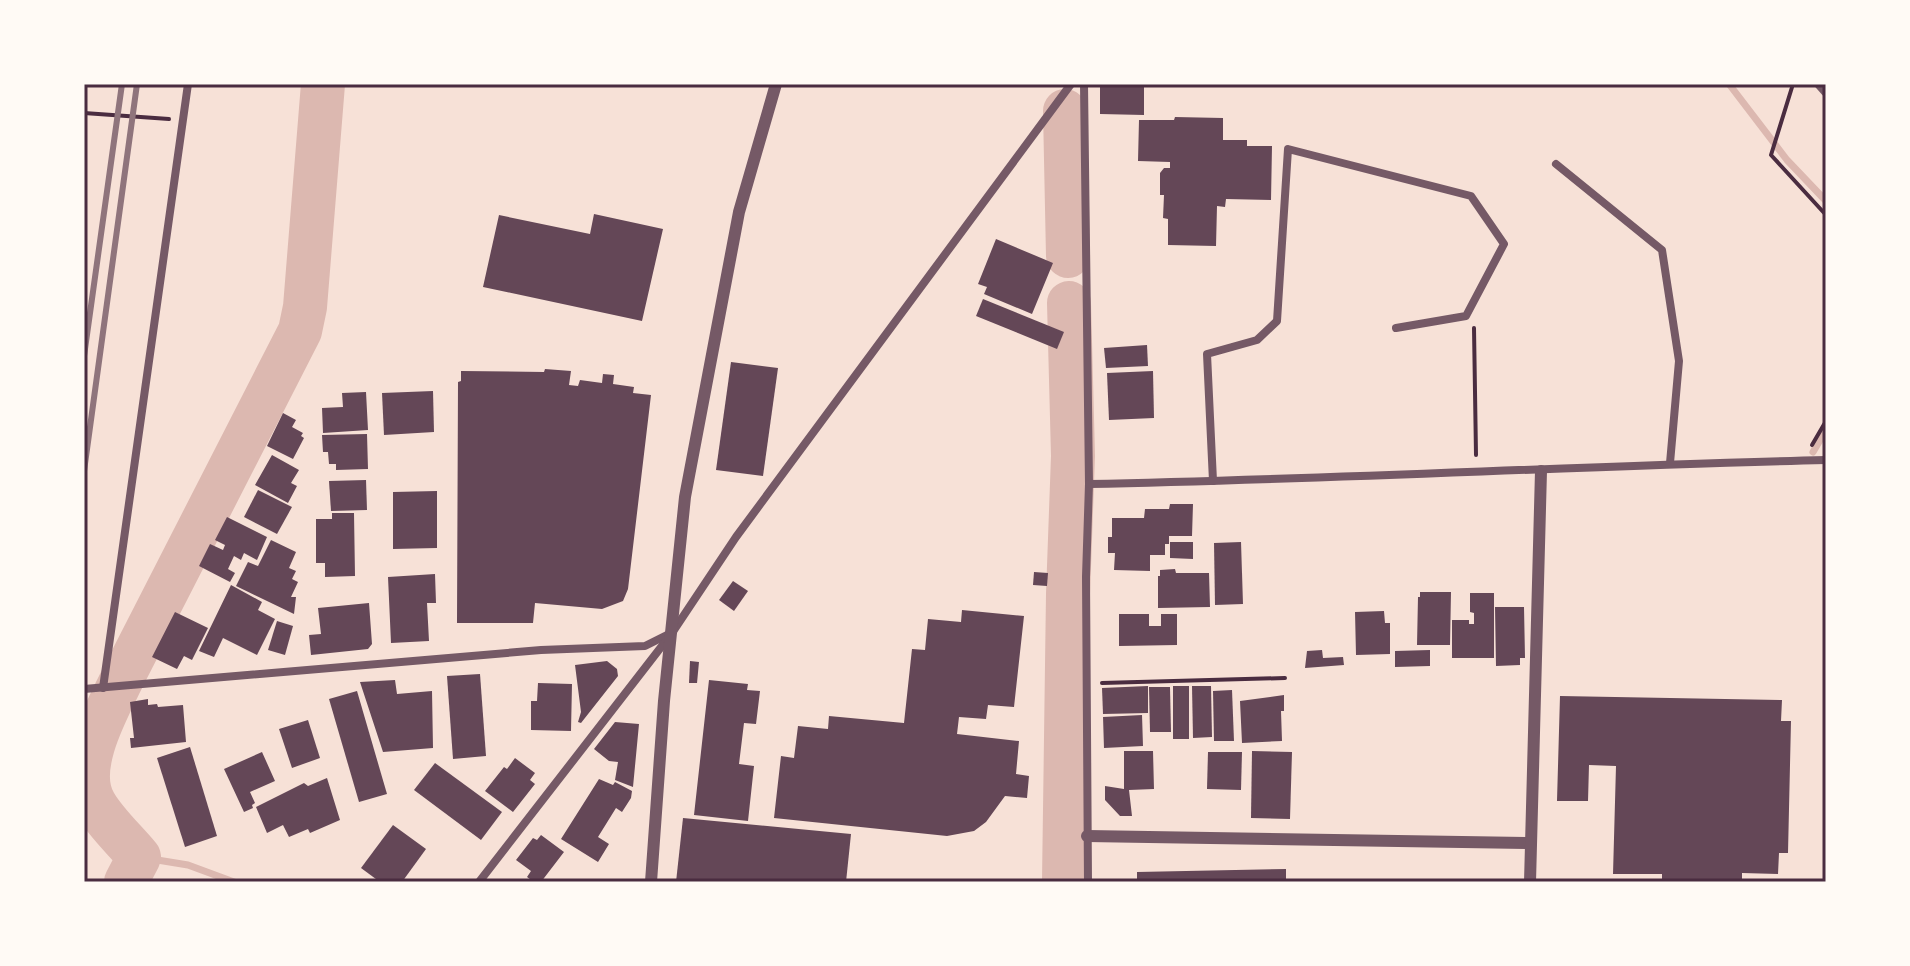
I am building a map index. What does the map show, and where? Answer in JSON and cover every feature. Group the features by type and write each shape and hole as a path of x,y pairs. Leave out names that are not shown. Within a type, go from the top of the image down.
{"street":[{"path":"103,688 188,84"},
{"path":"651,882 664,701 685,497 739,212 776,84"},
{"path":"479,882 672,633 736,537 1071,84"},
{"path":"1084,84 1089,484 1086,577 1088,882"},
{"path":"1818,84 1826,93"},
{"path":"1213,481 1207,354 1257,340 1277,321 1288,149 1471,196 1504,244 1466,316 1396,328"},
{"path":"1556,164 1662,250 1679,361 1670,463"},
{"path":"1089,484 1826,460"},
{"path":"1530,882 1541,471"},
{"path":"84,689 541,650 645,646 672,633"},
{"path":"1087,836 1531,843"}],"path":[{"path":"1793,84 1771,155 1826,215"},
{"path":"84,113 183,120"},
{"path":"1473,301 1476,473"},
{"path":"1802,461 1826,421"},
{"path":"1087,683 1285,678"}],"building":[{"path":"1100,84 1144,84 1144,115 1100,114"},
{"path":"1175,117 1223,118 1223,140 1247,140 1247,146 1272,146 1271,200 1226,199 1225,207 1217,206 1216,246 1168,245 1168,219 1163,218 1164,195 1160,195 1160,173 1164,168 1170,168 1170,162 1138,161 1139,120 1174,120"},
{"path":"594,214 663,229 642,321 483,287 499,215 590,234"},
{"path":"996,239 1053,263 1032,314 984,294 987,287 978,284"},
{"path":"983,299 1064,332 1057,349 976,316"},
{"path":"1147,345 1148,366 1106,368 1104,348"},
{"path":"731,362 778,368 763,476 716,470"},
{"path":"545,369 571,371 569,385 578,386 580,380 602,383 603,374 614,375 613,384 634,387 633,393 651,395 628,589 623,601 602,609 535,603 533,623 457,623 458,382 461,381 461,371 544,372"},
{"path":"1153,371 1154,418 1109,420 1107,373"},
{"path":"433,391 434,432 384,435 382,393"},
{"path":"366,392 368,430 323,433 322,408 343,407 342,393"},
{"path":"283,413 296,420 292,427 303,433 301,436 304,438 293,459 267,446"},
{"path":"367,434 368,469 336,470 336,464 329,464 328,452 323,452 322,435"},
{"path":"272,455 299,470 291,483 297,486 288,503 255,485"},
{"path":"366,480 367,510 331,511 329,481"},
{"path":"258,490 292,507 277,534 244,517"},
{"path":"437,491 437,548 393,549 393,492"},
{"path":"1170,504 1193,504 1192,536 1169,536 1165,555 1150,555 1150,571 1114,570 1115,553 1108,553 1112,518 1144,518 1145,509 1169,509"},
{"path":"332,513 354,513 355,576 325,577 325,563 316,563 316,519 332,519"},
{"path":"227,517 267,537 257,560 244,553 241,560 234,556 228,569 235,573 230,582 199,566 210,544 223,550 225,545 215,540"},
{"path":"271,540 296,552 289,568 296,571 292,579 298,582 291,597 296,597 294,614 236,586 248,562 258,566"},
{"path":"1170,542 1193,542 1193,559 1170,558"},
{"path":"1241,542 1243,604 1215,605 1214,543"},
{"path":"1175,569 1176,573 1209,573 1210,607 1158,608 1160,570"},
{"path":"1034,572 1048,573 1047,586 1033,585"},
{"path":"435,574 436,603 427,603 429,641 391,643 388,577"},
{"path":"733,581 748,591 734,611 719,600"},
{"path":"231,585 262,602 258,610 275,619 257,655 223,638 214,657 199,651"},
{"path":"1420,592 1451,592 1450,645 1417,645"},
{"path":"1470,593 1494,593 1494,658 1452,658 1452,620 1469,620 1469,624 1474,624 1474,613 1470,612"},
{"path":"369,603 372,644 368,649 311,655 309,635 321,634 318,608"},
{"path":"1495,607 1524,607 1525,658 1520,658 1520,665 1496,666"},
{"path":"962,610 1024,616 1014,707 988,705 986,719 959,717 957,734 1019,741 1016,774 1029,776 1027,798 1005,796 986,822 974,831 947,836 774,818 781,756 794,758 798,726 828,729 829,716 904,723 912,649 925,650 928,619 961,622"},
{"path":"1384,611 1385,623 1390,623 1390,654 1356,655 1355,612"},
{"path":"175,612 208,628 192,660 184,656 177,669 152,657"},
{"path":"1119,614 1149,614 1149,626 1161,626 1161,614 1177,614 1177,645 1119,646"},
{"path":"277,621 293,626 285,655 268,650"},
{"path":"1322,650 1323,658 1343,657 1344,665 1305,668 1307,651"},
{"path":"1430,650 1430,666 1395,667 1395,651"},
{"path":"607,661 617,669 618,676 581,723 578,722 581,712 575,665"},
{"path":"690,661 699,662 697,683 689,683"},
{"path":"480,674 486,756 453,759 447,676"},
{"path":"395,680 397,694 432,691 433,748 383,752 360,682"},
{"path":"709,680 748,684 747,690 760,691 756,724 744,723 739,764 754,766 748,821 694,815"},
{"path":"538,683 572,684 571,731 531,730 531,701 537,701"},
{"path":"1148,686 1148,713 1103,714 1102,688"},
{"path":"1173,686 1189,686 1189,739 1173,739"},
{"path":"1192,686 1211,686 1212,737 1193,738"},
{"path":"1149,687 1170,687 1171,732 1150,732"},
{"path":"1232,690 1234,741 1214,741 1213,691"},
{"path":"357,691 387,794 359,802 329,699"},
{"path":"1284,695 1282,741 1242,743 1240,701"},
{"path":"1560,696 1782,700 1781,721 1791,721 1788,853 1779,853 1778,874 1742,873 1742,882 1662,882 1662,874 1613,874 1616,766 1589,765 1588,801 1557,801"},
{"path":"148,699 148,705 157,704 158,707 183,705 186,742 131,748 130,738 134,738 130,702"},
{"path":"1142,715 1143,746 1104,748 1103,717"},
{"path":"308,720 320,758 292,768 279,729"},
{"path":"615,722 639,724 633,787 615,780 618,762 609,761 594,749"},
{"path":"190,747 217,836 185,847 157,758"},
{"path":"1124,751 1153,751 1154,789 1129,790 1132,816 1120,816 1105,800 1105,786 1124,789"},
{"path":"1252,751 1292,752 1290,819 1251,818"},
{"path":"262,752 275,781 250,792 255,803 253,808 244,812 224,769"},
{"path":"1208,752 1242,752 1241,790 1207,789"},
{"path":"515,758 535,773 530,780 535,784 513,812 485,791"},
{"path":"435,763 502,812 481,840 414,790"},
{"path":"327,778 340,820 310,833 308,829 289,837 283,825 267,833 256,807 304,783 308,786"},
{"path":"599,779 613,785 615,782 632,791 622,812 616,808 598,837 609,844 598,862 561,839"},
{"path":"683,818 851,834 846,882 676,882"},
{"path":"393,825 426,849 402,882 380,882 361,868"},
{"path":"541,835 564,852 541,882 534,882 527,877 531,871 516,860 533,838 537,840"},
{"path":"1286,869 1286,882 1137,882 1137,872"}],"waterway":[{"path":"126,882 139,857 95,804 89,789 90,756 117,689 300,331 305,307 323,84"},
{"path":"1729,84 1787,160 1826,201"},
{"path":"1065,111 1068,256"},
{"path":"1064,882 1073,456 1069,303"},
{"path":"1813,452 1826,430"},
{"path":"139,857 188,865 234,882"}],"railway":[{"path":"84,356 122,84"},
{"path":"84,471 137,84"}]}
